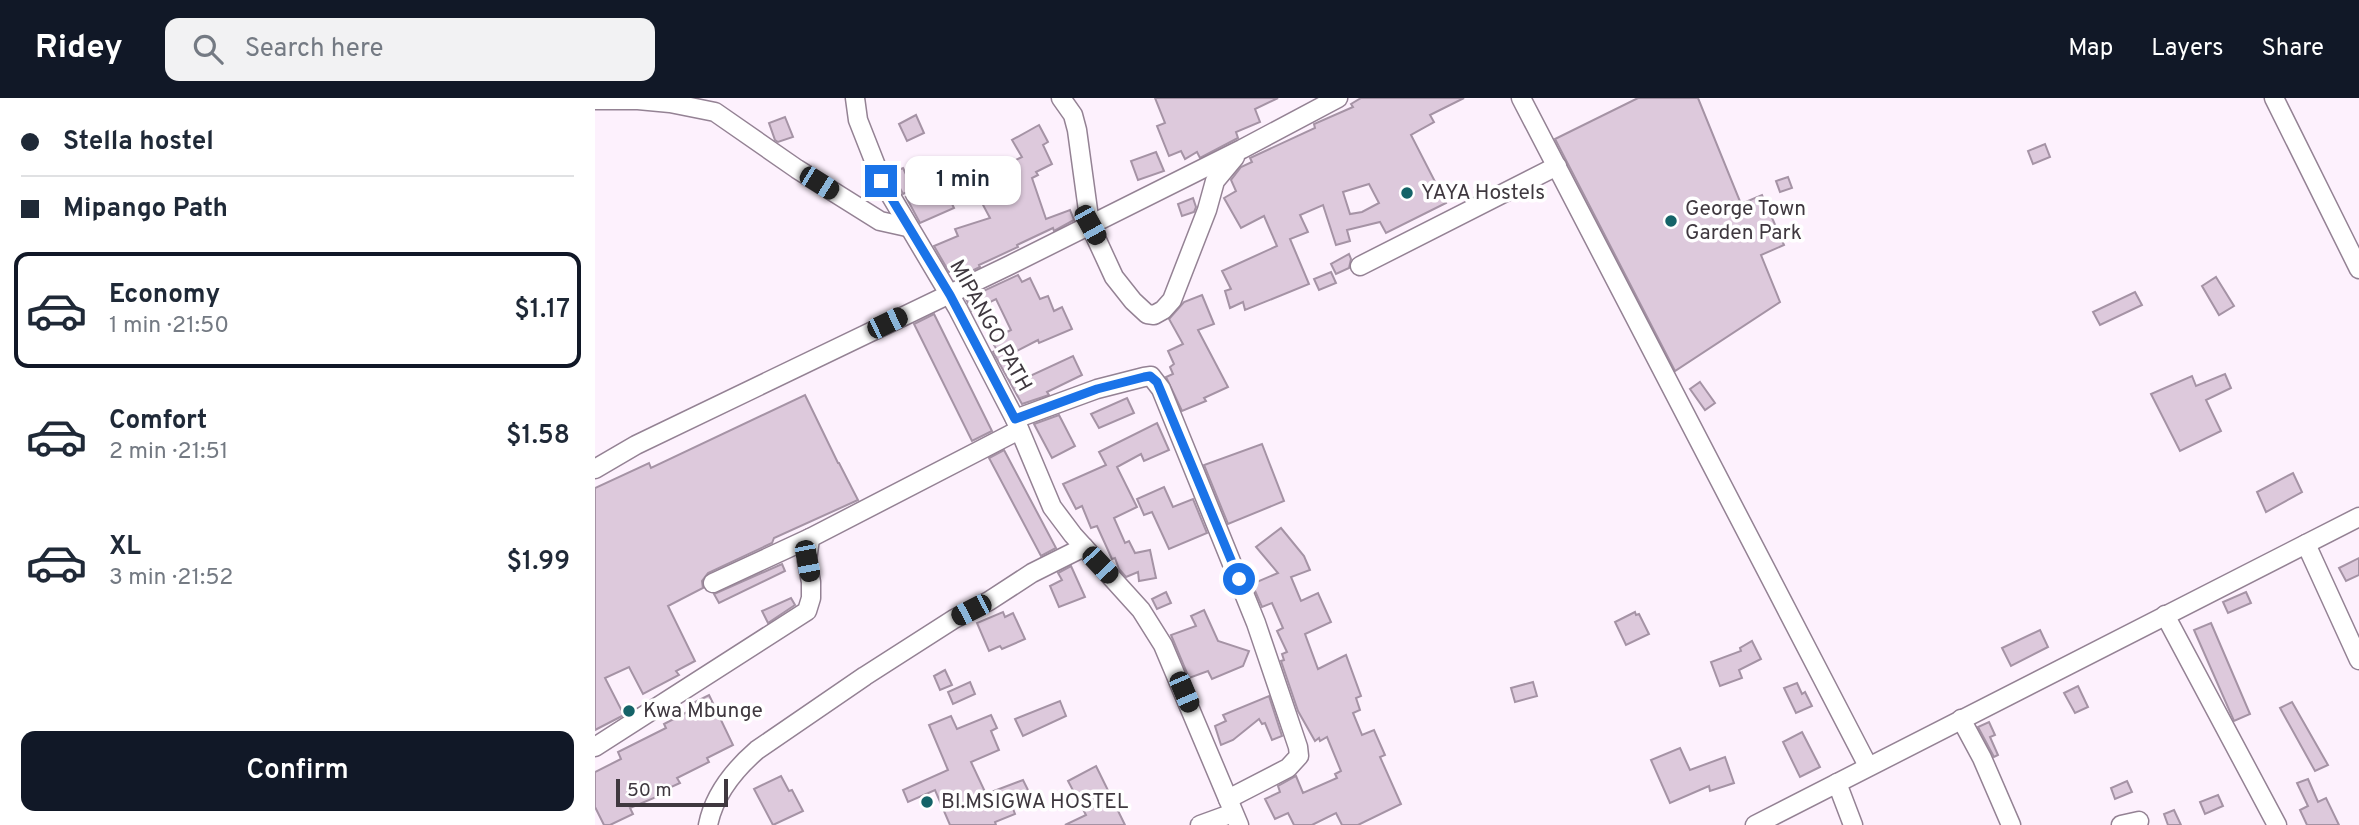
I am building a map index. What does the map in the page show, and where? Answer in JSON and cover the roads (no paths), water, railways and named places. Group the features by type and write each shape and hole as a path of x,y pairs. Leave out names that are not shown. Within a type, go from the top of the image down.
{"street":[{"name":"MIPANGO PATH","path":"855,98 858,120 881,181 950,295 1017,425 1052,507 1141,610 1157,634 1233,812"},
{"path":"1062,98 1073,115 1077,130 1090,225 1114,276 1147,314 1154,315 1163,310 1172,300 1207,210 1215,181 1242,149"},
{"path":"595,469 636,445 950,295 1338,98"},
{"path":"1521,98 1868,766"},
{"path":"2274,98 2359,269"},
{"path":"595,100 670,103 715,112 797,169 880,221 907,227"},
{"path":"1360,265 1557,166"},
{"path":"713,583 810,538 1017,425 1097,389 1150,376 1161,389 1256,623 1298,747 1299,756 1288,768 1233,812 1200,825"},
{"path":"1755,825 1777,820 1868,766 2359,517"},
{"path":"595,747 807,611 811,582 807,561 810,538"},
{"path":"2306,544 2359,660"},
{"path":"708,825 725,783 757,750 954,619 989,601 1032,573 1084,547"},
{"path":"2165,615 2277,825"},
{"path":"1961,719 1982,758 2011,825"},
{"path":"1837,783 1853,825"},
{"path":"2121,825 2139,821"}],"place":[{"name":"YAYA Hostels","path":"1407,193"},
{"name":"George Town Garden Park","path":"1671,221"},
{"name":"Kwa Mbunge","path":"629,711"},
{"name":"BI.MSIGWA HOSTEL","path":"927,802"}]}
